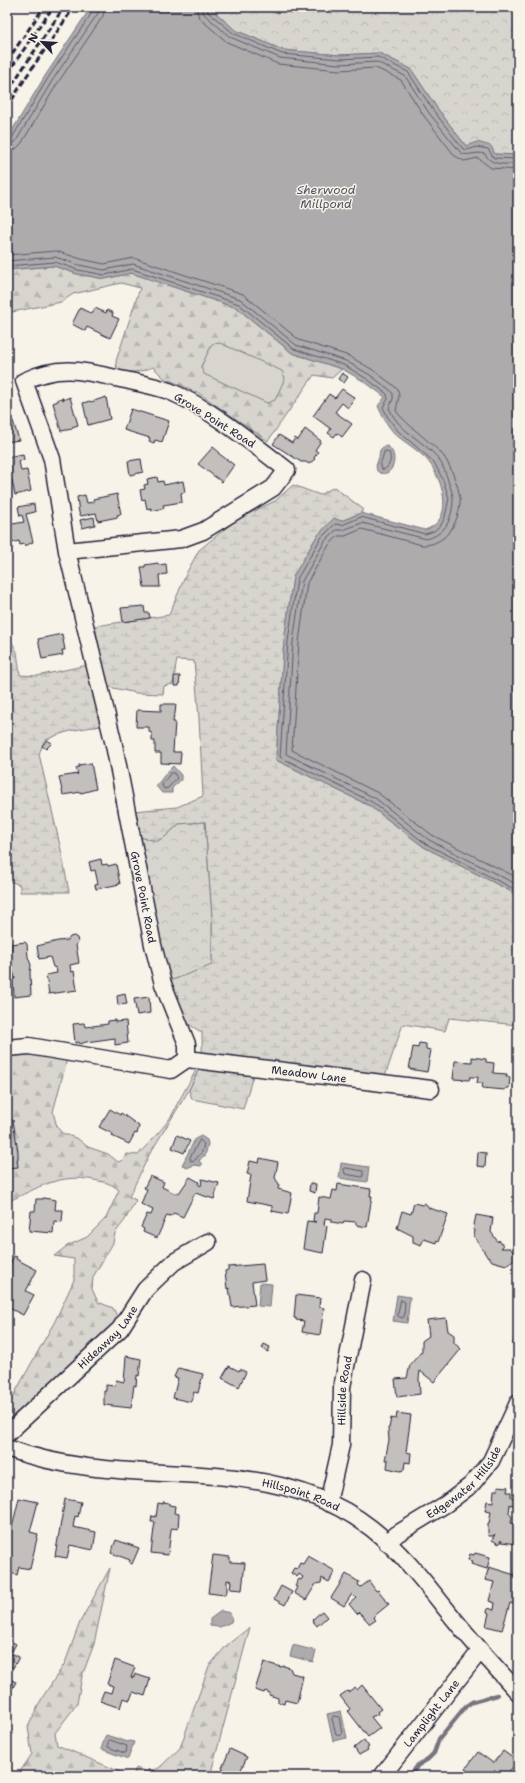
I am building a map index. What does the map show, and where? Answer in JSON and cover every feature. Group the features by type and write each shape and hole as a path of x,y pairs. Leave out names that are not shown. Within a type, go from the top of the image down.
{"street":[{"name":"Grove Point Road","path":"67,551 181,539 203,531 273,488 287,470 242,436 189,401 167,391 99,374 71,369 40,374 24,382 52,459 67,551 114,745 153,945 163,984 187,1044 187,1059"},
{"path":"7,1048 29,1046 171,1070 187,1059"},
{"name":"Meadow Lane","path":"187,1059 431,1089"},
{"name":"Hideaway Lane","path":"7,1434 120,1329 150,1284 174,1262 208,1242"},
{"name":"Hillside Road","path":"328,1503 341,1445 342,1387 363,1280"},
{"name":"Edgewater Hillside","path":"387,1543 397,1534 446,1504 470,1485 491,1461 518,1403"},
{"name":"Hillspoint Road","path":"7,1448 37,1458 84,1467 217,1476 262,1482 283,1486 328,1503 354,1517 387,1543 436,1596 480,1651 518,1692"},
{"name":"Lamplight Lane","path":"382,1776 480,1651"}],"green space":[{"path":"209,7 518,7 518,155 495,154 466,146 437,108 411,69 379,53 340,55 283,50 235,30"},
{"path":"54,266 77,274 105,279 131,273 237,308 292,353 342,369 332,378 314,375 268,441 197,392 164,378 153,367 135,372 117,370 116,361 140,288 121,283 73,294 61,302 7,313 7,270"},
{"path":"220,343 282,371 285,378 275,400 267,403 204,374 201,367 212,344"},
{"path":"293,485 320,495 334,487 363,509 361,513 341,521 334,519 317,536 293,577 284,641 276,760 370,806 424,847 518,895 518,1025 449,1018 445,1031 403,1024 385,1076 257,1062 243,1109 192,1099 189,1090 200,1062 202,1032 188,1023 178,1012 167,982 212,964 212,918 205,822 179,824 165,837 157,841 138,837 134,811 177,807 203,796 194,661 177,660 173,684 164,686 163,694 136,693 109,687 96,689 103,726 73,730 44,741 39,754 69,892 20,892 20,885 7,880 7,632 17,652 20,675 37,676 83,666 103,667 95,626 169,615 187,572 199,550 236,520 275,501"},
{"path":"205,822 212,918 212,965 167,982 138,837 157,841 165,837 179,824"},
{"path":"14,1052 67,1059 53,1112 57,1127 62,1133 78,1139 88,1147 108,1154 118,1162 123,1160 127,1154 138,1155 159,1132 174,1112 195,1072 195,1068 201,1065 189,1090 149,1155 129,1197 136,1200 125,1220 115,1233 113,1243 93,1277 92,1289 98,1302 113,1308 120,1322 33,1407 7,1423 7,1407 55,1321 74,1280 74,1259 54,1256 67,1246 87,1237 106,1218 119,1190 110,1184 101,1181 81,1178 59,1180 39,1187 7,1202 7,1056"},
{"path":"110,1568 94,1644 82,1676 77,1704 55,1733 57,1745 130,1776 17,1776 32,1754 28,1727 42,1698 65,1663 80,1622"},
{"path":"250,1627 210,1776 133,1776 136,1768 147,1772 159,1768 180,1748 209,1666 227,1645"}],"water":[{"name":"Sherwood Millpond","path":"91,7 209,7 235,30 283,50 340,55 379,53 411,69 437,108 466,146 477,142 491,146 495,154 518,155 518,895 424,847 370,806 276,760 284,641 293,577 317,536 334,518 341,521 361,513 425,530 434,525 440,518 443,510 444,501 440,482 431,465 419,453 396,435 381,414 378,406 385,397 365,382 342,369 292,353 237,308 131,273 105,279 77,274 54,266 7,270 7,139 45,76"},
{"path":"387,446 393,455 393,466 387,473 382,473 377,471 376,466 380,450"},
{"path":"173,766 181,775 181,780 172,788 172,793 162,793 156,786"},
{"path":"201,1136 207,1140 208,1144 205,1156 203,1156 199,1161 202,1164 201,1166 194,1165 187,1168 182,1165 195,1139"},
{"path":"341,1163 369,1167 367,1182 339,1178"},
{"path":"260,1283 272,1284 270,1307 258,1306"},
{"path":"397,1295 410,1297 407,1323 393,1321"},
{"path":"221,1611 230,1613 232,1618 231,1622 220,1627 210,1626 210,1619"},
{"path":"293,1645 316,1651 313,1662 290,1656"},
{"path":"341,1711 347,1738 333,1741 327,1714"},
{"path":"106,1735 128,1742 134,1742 128,1759 101,1749"}],"building":[{"path":"80,308 92,314 95,308 106,313 107,310 113,313 112,316 119,319 110,338 87,327 85,331 72,324"},
{"path":"342,373 348,377 344,383 338,379"},
{"path":"342,389 355,398 348,408 342,403 335,412 352,424 342,437 337,433 334,437 328,433 331,429 313,416 329,394 335,398"},
{"path":"70,397 78,425 72,427 72,429 61,431 53,403 58,401 58,399 63,398 63,400"},
{"path":"106,397 110,419 88,425 83,403"},
{"path":"131,409 169,421 162,442 155,440 154,443 149,441 150,438 124,430"},
{"path":"13,421 19,440 7,442 7,423"},
{"path":"305,429 321,441 315,450 318,452 314,458 315,459 309,464 306,462 301,462 273,444 279,435 292,443 295,438 298,440"},
{"path":"213,447 219,452 218,453 234,465 222,482 198,464"},
{"path":"23,454 24,460 19,461 21,471 27,470 31,491 15,495 12,480 7,481 7,457"},
{"path":"141,459 143,472 130,475 128,461"},
{"path":"157,477 158,482 163,481 164,485 183,481 185,492 181,493 182,502 163,505 164,508 152,511 151,508 147,509 145,499 142,500 140,490 145,489 144,485 148,484 147,479"},
{"path":"117,494 121,514 117,515 118,517 98,521 96,513 81,516 79,513 77,497 85,495 87,503 94,502 93,499"},
{"path":"34,504 35,512 26,514 33,542 25,546 24,544 20,545 19,541 7,544 7,525 24,522 22,515 20,516 18,507"},
{"path":"94,517 95,525 82,528 80,520"},
{"path":"158,563 158,565 166,564 167,574 159,575 160,587 144,587 141,567"},
{"path":"144,606 145,613 149,613 150,618 123,622 121,608"},
{"path":"62,634 65,650 62,650 63,655 42,659 38,639"},
{"path":"174,676 180,676 179,686 174,686"},
{"path":"161,704 176,704 173,722 175,722 173,752 181,752 180,764 161,763 161,753 155,753 155,741 152,741 152,733 149,732 149,727 136,727 137,710 161,711"},
{"path":"47,740 52,743 46,749 42,746"},
{"path":"91,763 96,789 81,793 63,795 59,777 78,774 76,768 79,767 79,765"},
{"path":"101,859 102,865 107,864 108,866 116,864 120,884 96,889 95,885 98,884 95,870 91,871 89,862"},
{"path":"74,936 77,938 78,942 76,945 79,963 70,965 71,972 74,971 77,990 49,994 46,975 57,973 56,968 53,967 50,957 39,959 37,946 68,940 70,937"},
{"path":"25,942 27,944 28,957 31,965 31,995 14,997 13,979 15,979 13,972 7,973 7,951 11,950 11,944"},
{"path":"125,994 127,1004 118,1005 117,996"},
{"path":"149,997 150,1013 137,1015 134,999"},
{"path":"115,1020 115,1022 126,1021 128,1043 115,1045 115,1038 80,1044 79,1042 75,1043 73,1024 84,1023 85,1027 108,1024 108,1021"},
{"path":"419,1043 426,1044 426,1049 431,1050 427,1072 409,1069 413,1047 418,1048"},
{"path":"472,1057 486,1059 486,1062 494,1063 493,1073 507,1074 506,1077 510,1077 509,1088 506,1088 505,1090 482,1088 483,1083 477,1083 478,1077 470,1077 469,1080 453,1079 455,1061 472,1062"},
{"path":"110,1109 120,1115 121,1113 139,1126 137,1134 135,1133 129,1144 112,1136 113,1134 99,1127"},
{"path":"13,1120 18,1152 18,1167 8,1168 7,1121"},
{"path":"177,1135 190,1141 184,1153 172,1148"},
{"path":"478,1152 486,1153 485,1167 477,1166"},
{"path":"260,1158 278,1162 275,1178 279,1184 278,1189 292,1193 288,1214 272,1211 272,1206 247,1201 251,1175 247,1174 250,1161 259,1163"},
{"path":"150,1176 164,1182 162,1187 176,1194 177,1192 179,1193 190,1177 199,1182 198,1184 201,1186 202,1179 219,1183 214,1199 195,1193 183,1217 174,1213 170,1216 167,1215 157,1238 143,1232 144,1229 141,1227 147,1214 151,1215 153,1210 141,1204 147,1189 144,1188"},
{"path":"310,1183 316,1184 315,1193 309,1191"},
{"path":"338,1184 371,1189 370,1196 372,1196 367,1227 356,1225 356,1222 344,1221 343,1224 332,1222 332,1219 325,1218 324,1225 327,1226 323,1253 303,1249 307,1221 316,1222 313,1221 314,1213 317,1213 319,1197 331,1199 333,1190 337,1191"},
{"path":"43,1198 56,1200 55,1210 63,1210 62,1222 54,1221 53,1233 29,1231 31,1211 35,1211 36,1199"},
{"path":"414,1203 422,1205 425,1203 429,1208 448,1214 438,1242 436,1241 436,1243 424,1239 421,1245 413,1242 413,1236 397,1228 402,1211 411,1214"},
{"path":"476,1215 493,1218 491,1232 503,1246 501,1248 510,1248 518,1257 506,1265 492,1261 489,1257 488,1258 474,1236 475,1230 473,1230"},
{"path":"14,1256 17,1257 16,1259 37,1270 26,1291 34,1295 23,1315 7,1307 7,1270"},
{"path":"263,1264 265,1280 252,1282 255,1305 232,1307 229,1288 227,1289 225,1271 228,1270 228,1267"},
{"path":"296,1295 320,1298 319,1307 324,1308 320,1335 302,1332 304,1321 296,1320 296,1318 294,1318"},
{"path":"446,1318 448,1331 454,1335 454,1343 461,1349 434,1382 420,1371 420,1394 397,1397 395,1379 407,1378 410,1365 422,1351 422,1341 429,1336 427,1320"},
{"path":"518,1323 518,1345 513,1344"},
{"path":"264,1344 270,1347 268,1352 262,1348"},
{"path":"126,1356 141,1359 139,1376 137,1375 136,1386 134,1385 131,1408 104,1405 104,1391 106,1391 106,1385 115,1386 116,1380 124,1382"},
{"path":"229,1366 239,1371 240,1369 246,1372 239,1387 222,1378"},
{"path":"178,1368 203,1374 198,1393 194,1392 191,1402 173,1398 178,1378 174,1377"},
{"path":"397,1413 411,1415 406,1452 411,1453 410,1463 405,1462 404,1470 400,1471 387,1468 388,1460 385,1460 389,1440 388,1428 391,1418 396,1419"},
{"path":"498,1486 508,1487 507,1492 511,1492 511,1497 516,1498 518,1496 518,1507 510,1504 509,1513 512,1517 511,1523 518,1524 518,1544 501,1542 501,1540 499,1544 492,1540 495,1534 493,1536 489,1536 488,1523 491,1512 485,1511 487,1501 493,1502 494,1490 498,1490"},
{"path":"19,1498 38,1502 30,1532 38,1534 30,1569 19,1567 17,1575 7,1572 7,1539 12,1528"},
{"path":"65,1499 81,1502 78,1517 75,1516 73,1527 96,1532 93,1550 70,1545 67,1558 55,1556"},
{"path":"163,1502 175,1506 174,1513 179,1514 178,1529 172,1528 171,1530 168,1555 151,1553 155,1522 151,1522 152,1516 156,1517 158,1503 163,1504"},
{"path":"116,1540 139,1548 132,1564 129,1563 130,1560 111,1553"},
{"path":"475,1553 490,1557 487,1569 471,1564 472,1561 468,1560 470,1554 474,1555"},
{"path":"213,1555 230,1557 230,1562 245,1563 242,1590 230,1589 231,1581 227,1580 227,1591 225,1595 208,1593"},
{"path":"308,1556 335,1571 329,1582 322,1578 321,1583 316,1584 306,1600 294,1593 297,1587 295,1586 299,1579 301,1580 303,1577 299,1574 297,1577 291,1573 294,1568 297,1569 300,1563 303,1564"},
{"path":"489,1567 518,1576 518,1605 510,1603 502,1630 486,1626 489,1613 487,1612 488,1608 494,1610 495,1603 489,1601 494,1582 485,1580"},
{"path":"346,1574 359,1582 358,1585 361,1587 369,1581 376,1591 378,1590 389,1604 373,1617 376,1620 370,1624 359,1612 357,1614 349,1604 356,1598 352,1594 344,1606 331,1598"},
{"path":"281,1586 292,1592 285,1605 274,1599"},
{"path":"322,1611 327,1617 317,1626 312,1620"},
{"path":"7,1639 16,1644 11,1653 19,1657 13,1668 7,1664"},
{"path":"115,1660 135,1668 131,1677 133,1678 135,1674 150,1679 145,1696 133,1692 130,1700 123,1698 120,1708 100,1701 104,1691 111,1693 113,1686 107,1684"},
{"path":"264,1662 290,1668 292,1673 303,1676 297,1703 285,1700 284,1704 278,1702 278,1698 269,1695 270,1693 255,1690"},
{"path":"7,1678 16,1682 11,1691 7,1689"},
{"path":"362,1685 381,1709 377,1712 378,1714 371,1717 380,1728 368,1737 348,1711 350,1709 340,1696 355,1687 357,1690"},
{"path":"364,1740 369,1747 367,1748 368,1750 359,1755 354,1748"},
{"path":"230,1749 247,1757 238,1776 221,1776 224,1769 222,1768"},
{"path":"503,1751 517,1761 506,1776 461,1775 478,1752 493,1763"},
{"path":"149,1769 155,1771 153,1776 146,1776"},
{"path":"249,1771 261,1776 247,1776"}],"waterway":[{"path":"410,1776 418,1765 434,1753 439,1739 466,1706 472,1702 497,1695"}],"railway":[{"path":"7,61 44,7"},
{"path":"7,74 53,7"},
{"path":"7,92 64,7"},
{"path":"7,108 26,77 74,7"}]}
